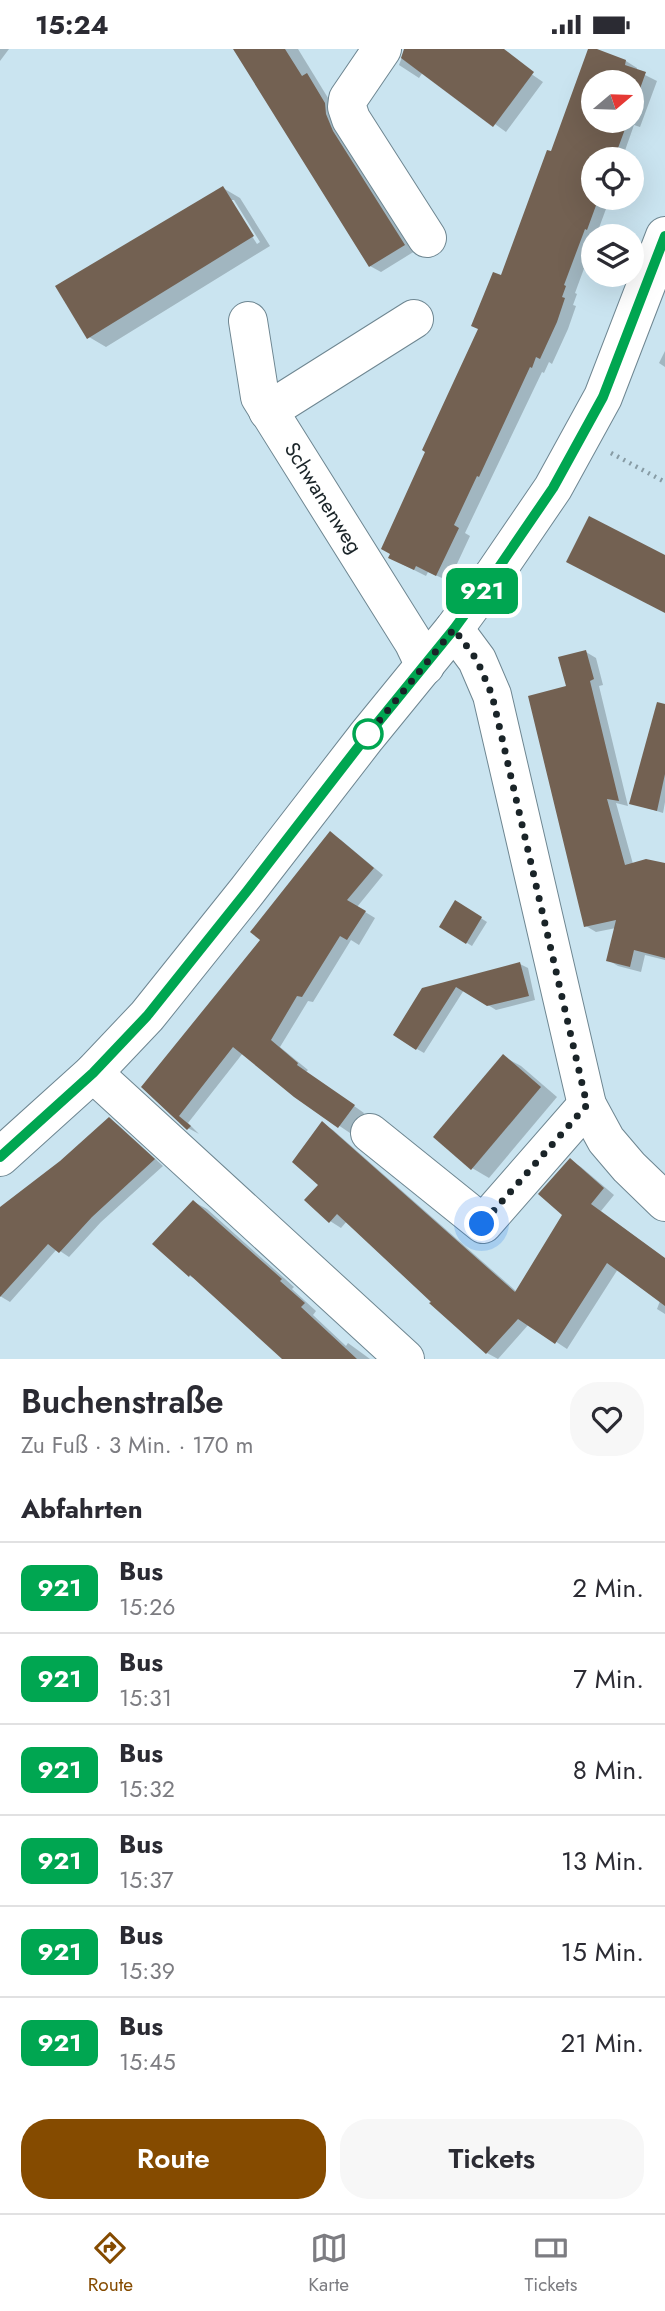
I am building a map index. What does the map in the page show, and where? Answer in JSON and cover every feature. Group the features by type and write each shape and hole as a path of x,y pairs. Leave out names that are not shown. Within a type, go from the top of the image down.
{"street":[{"path":"382,49 348,99 346,107 351,119 427,237"},
{"path":"0,1157 93,1073 147,1016 454,629 553,488 603,397 665,238"},
{"path":"268,411 414,319"},
{"name":"Schwanenweg","path":"248,321 260,397 414,643 425,666"},
{"path":"454,629 477,660 492,695 587,1105 607,1140 629,1167 665,1202"},
{"path":"93,1073 405,1359"},
{"path":"370,1132 482,1224 587,1105"}],"path":[{"path":"579,437 665,482"}],"building":[{"path":"233,49 285,49 302,76 307,73 325,103 333,131 405,245 369,267"},
{"path":"404,49 504,49 534,72 493,127 401,58"},
{"path":"588,49 597,49 626,60 625,65 640,70 581,70 581,133 624,133 618,147 581,147 581,210 594,210 589,224 581,224 581,240 564,285 566,286 562,297 565,298 557,322 540,359 536,357 532,368 530,367 479,477 477,476 454,525 459,528 436,576 416,566 414,570 388,558 390,554 381,549 425,452 422,450 478,329 471,326 493,272 501,275 547,150 551,151"},
{"path":"223,186 254,236 87,339 55,286"},
{"path":"589,516 665,555 665,613 566,562"},
{"path":"586,650 594,679 590,681 619,801 607,799 625,865 646,859 665,863 665,958 634,950 630,967 606,961 616,920 584,927 528,696 566,686 558,657"},
{"path":"657,702 665,704 665,774 657,811 629,804"},
{"path":"330,831 374,868 347,900 366,911 347,940 340,936 302,997 297,996 271,1040 298,1063 297,1065 355,1105 338,1128 294,1097 233,1047 179,1116 191,1126 187,1130 141,1087 260,940 250,932"},
{"path":"455,900 482,917 466,944 439,927"},
{"path":"520,962 529,996 487,1006 456,987 416,1050 393,1035 422,988"},
{"path":"503,1054 541,1087 471,1170 433,1137"},
{"path":"109,1117 155,1159 92,1217 59,1253 48,1244 0,1297 0,1207 60,1161"},
{"path":"322,1121 515,1292 562,1215 538,1194 570,1158 604,1188 591,1204 665,1258 665,1306 607,1263 555,1344 518,1319 486,1354 337,1214 329,1223 304,1200 318,1185 292,1162"},
{"path":"193,1200 282,1279 280,1281 305,1303 301,1307 357,1359 282,1359 152,1244"}],"bus line":[{"name":"921","path":"0,1157 93,1073 147,1016 425,666 495,573 553,488 603,397 665,236"}],"route":[{"path":"368,734 366,737 454,629 477,660 492,695 587,1105 482,1224"}]}
